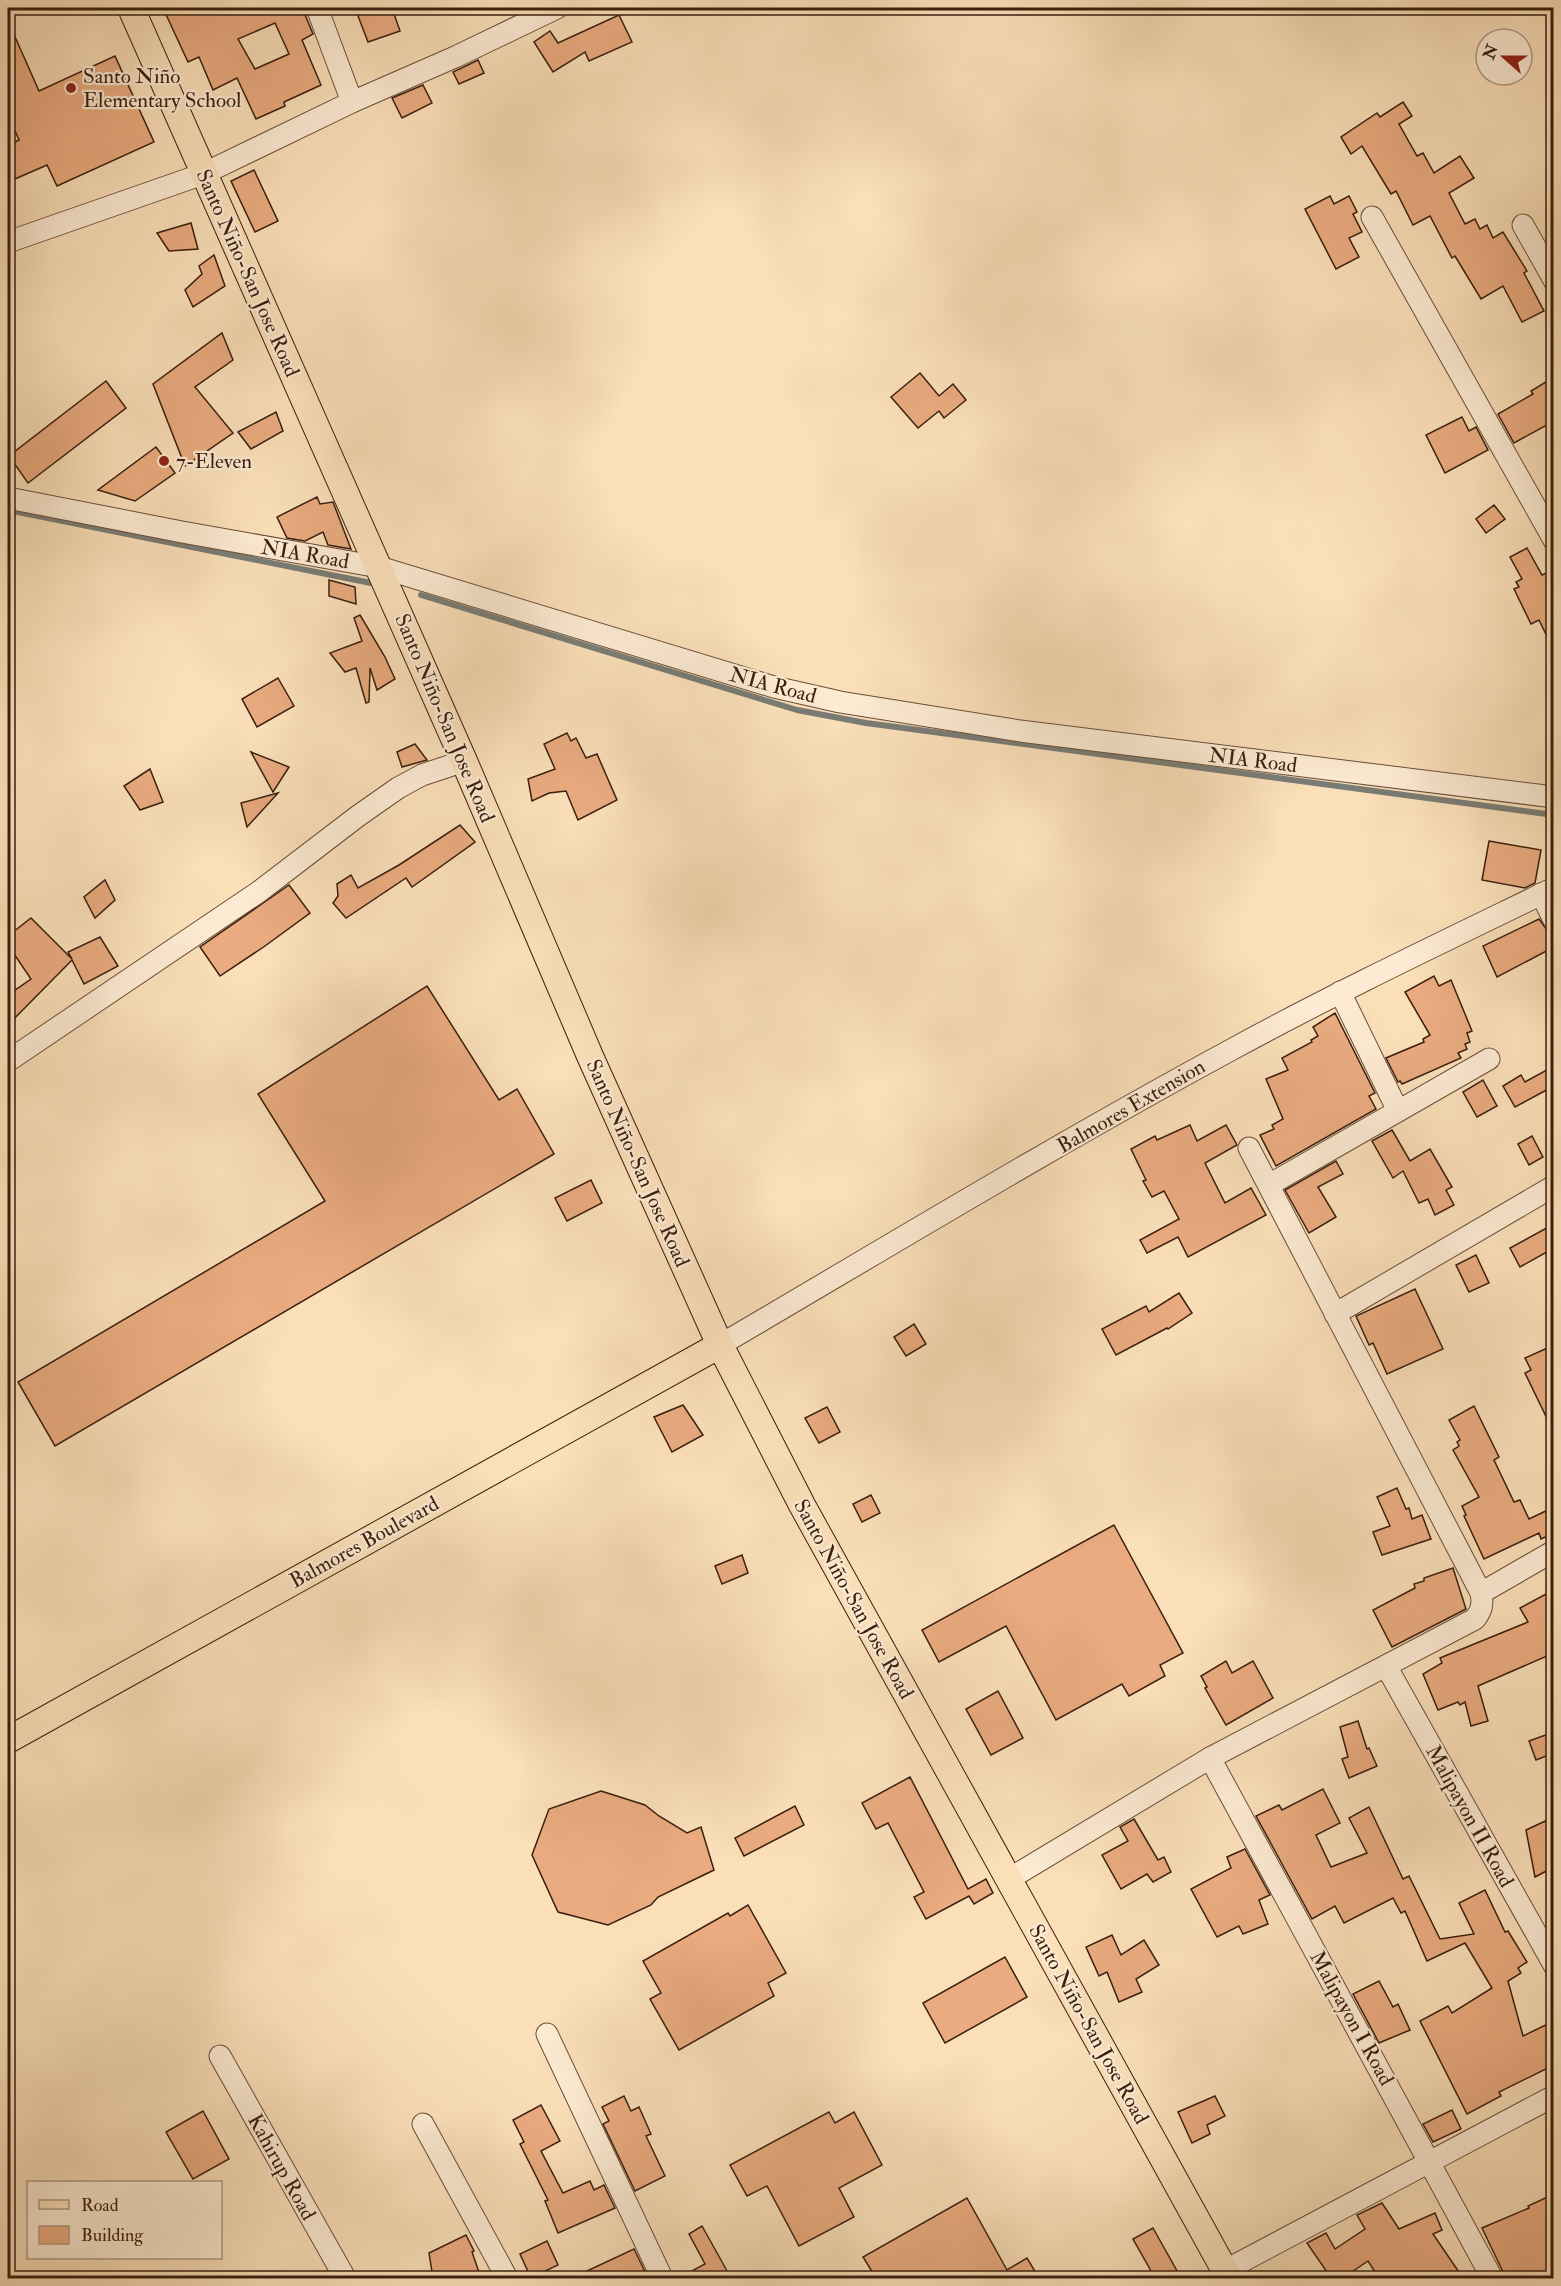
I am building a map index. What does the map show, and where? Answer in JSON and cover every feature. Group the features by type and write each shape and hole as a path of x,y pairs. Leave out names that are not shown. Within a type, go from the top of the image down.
{"main road":[{"name":"Santo Niño-San Jose Road","path":"131,8 379,567 595,1067 720,1345 802,1505 1227,2275"},
{"name":"Balmores Boulevard","path":"8,1740 720,1345"}],"street":[{"path":"317,8 352,102"},
{"path":"8,242 203,174 556,8"},
{"path":"1372,218 1554,540"},
{"path":"1523,225 1554,279"},
{"name":"NIA Road","path":"8,498 379,567 774,687 840,702 1020,731 1554,797"},
{"path":"8,1061 260,891 398,788 422,775 464,761"},
{"path":"1547,891 1554,920"},
{"name":"Balmores Extension","path":"720,1345 1108,1118 1229,1051 1340,993 1547,891"},
{"path":"1340,993 1398,1111"},
{"path":"1269,1185 1489,1059"},
{"path":"1009,1879 1210,1758 1475,1619 1481,1612 1483,1603 1481,1593 1249,1148"},
{"path":"1335,1314 1554,1186"},
{"path":"1481,1593 1554,1551"},
{"name":"Malipayon II Road","path":"1386,1666 1554,1965"},
{"name":"Malipayon I Road","path":"1210,1758 1492,2278"},
{"path":"547,2034 662,2278"},
{"name":"Kahirup Road","path":"220,2056 345,2278"},
{"path":"1227,2275 1554,2096"},
{"path":"423,2124 507,2278"}],"building":[{"path":"163,8 304,8 313,34 302,40 321,85 284,102 285,106 256,119 237,78 213,90 199,57 188,62","holes":["275,23 289,54 255,69 238,39"]},
{"path":"355,8 392,8 400,31 368,42"},
{"path":"619,15 632,42 589,61 585,52 553,72 534,42 550,31 558,43"},
{"path":"8,21 39,91 115,56 154,142 57,186 47,165 8,182 8,145 19,140 8,114"},
{"path":"478,60 484,73 459,84 453,72"},
{"path":"423,85 432,103 402,118 392,98"},
{"path":"1403,102 1412,116 1399,124 1417,156 1423,153 1434,173 1460,156 1474,178 1449,193 1465,224 1475,219 1480,229 1487,225 1493,238 1503,232 1527,271 1524,273 1544,311 1522,322 1503,286 1481,299 1455,256 1452,258 1430,216 1413,225 1396,191 1391,194 1362,146 1351,154 1341,137 1377,113 1380,117"},
{"path":"254,170 278,221 255,232 231,181"},
{"path":"1330,196 1334,204 1349,196 1357,212 1353,214 1362,232 1349,238 1359,257 1336,269 1305,209"},
{"path":"191,223 198,249 169,251 157,233"},
{"path":"214,255 225,286 193,307 185,290 202,274 199,266"},
{"path":"222,333 233,360 195,387 233,433 185,466 153,384"},
{"path":"920,373 939,396 953,384 966,400 944,418 939,411 918,428 891,397"},
{"path":"1554,377 1554,421 1514,443 1498,414 1533,394 1531,391"},
{"path":"106,381 126,408 28,483 9,456"},
{"path":"276,412 283,431 251,449 238,432"},
{"path":"1462,417 1469,431 1476,427 1488,450 1445,473 1426,435"},
{"path":"156,447 175,473 135,501 98,490"},
{"path":"317,497 320,504 333,502 351,549 328,545 323,532 305,541 287,538 277,517"},
{"path":"1494,505 1505,519 1486,533 1476,519"},
{"path":"1527,548 1542,575 1554,570 1554,651 1539,620 1531,624 1514,589 1519,587 1516,582 1522,579 1510,557"},
{"path":"329,580 355,587 356,604 329,596"},
{"path":"360,615 395,679 377,690 370,668 369,702 366,703 356,668 345,672 330,653 362,641 354,618"},
{"path":"278,678 294,706 257,727 242,699"},
{"path":"567,733 571,741 576,738 586,758 597,754 617,800 578,820 566,791 549,793 532,801 528,779 555,769 544,744"},
{"path":"415,744 427,760 402,767 397,752"},
{"path":"251,752 289,767 273,792"},
{"path":"150,769 163,802 140,810 124,786"},
{"path":"278,793 247,827 241,803"},
{"path":"460,825 475,842 412,887 406,878 346,918 333,903 338,896 337,884 351,875 358,888 399,865"},
{"path":"1489,841 1541,850 1535,883 1525,888 1482,880"},
{"path":"105,880 115,900 95,918 84,897"},
{"path":"289,885 310,913 220,976 200,947"},
{"path":"31,918 72,959 68,952 100,937 118,966 84,984 72,960 8,1025 8,995 31,979 8,945 8,936"},
{"path":"1539,919 1554,935 1554,947 1497,977 1483,946"},
{"path":"1434,976 1439,986 1451,980 1472,1031 1467,1033 1470,1042 1465,1044 1467,1049 1458,1053 1461,1058 1402,1084 1398,1082 1386,1058 1424,1042 1423,1039 1430,1035 1405,992"},
{"path":"427,986 499,1100 517,1089 554,1154 55,1446 18,1382 325,1201 258,1094"},
{"path":"1335,1013 1375,1093 1369,1096 1376,1109 1276,1166 1260,1135 1274,1129 1272,1125 1283,1119 1266,1079 1288,1070 1282,1058 1312,1042 1311,1040 1318,1036 1313,1027"},
{"path":"1554,1066 1554,1086 1515,1107 1503,1086 1521,1075 1525,1082"},
{"path":"1483,1080 1497,1106 1477,1117 1463,1092"},
{"path":"1190,1125 1197,1141 1226,1125 1237,1145 1205,1163 1225,1203 1251,1188 1266,1215 1188,1257 1178,1237 1147,1253 1140,1240 1179,1219 1164,1191 1152,1197 1143,1181 1146,1180 1131,1149 1155,1136 1157,1140"},
{"path":"1392,1130 1410,1161 1430,1149 1452,1187 1446,1190 1454,1205 1435,1215 1428,1199 1419,1203 1403,1171 1393,1178 1372,1141"},
{"path":"1532,1136 1543,1157 1529,1165 1518,1144"},
{"path":"1336,1161 1343,1174 1318,1187 1336,1217 1309,1233 1285,1190"},
{"path":"591,1180 602,1203 567,1221 555,1198"},
{"path":"1554,1224 1554,1248 1520,1267 1510,1248"},
{"path":"1476,1255 1489,1283 1469,1292 1456,1265"},
{"path":"1415,1289 1443,1349 1387,1374 1373,1343 1369,1345 1356,1316"},
{"path":"1179,1293 1192,1313 1168,1329 1116,1355 1102,1329 1146,1306 1149,1312"},
{"path":"914,1324 926,1344 906,1356 894,1337"},
{"path":"1554,1345 1554,1433 1525,1373 1531,1370 1525,1358"},
{"path":"683,1405 703,1435 672,1452 654,1417"},
{"path":"1474,1406 1499,1457 1494,1460 1514,1502 1520,1500 1529,1519 1554,1507 1554,1533 1541,1539 1539,1533 1484,1559 1464,1516 1466,1515 1462,1506 1479,1497 1453,1450 1459,1446 1457,1442 1460,1440 1449,1420"},
{"path":"827,1407 840,1432 819,1443 805,1418"},
{"path":"1397,1488 1406,1509 1409,1508 1412,1519 1422,1515 1431,1539 1382,1555 1373,1532 1390,1526 1377,1497"},
{"path":"871,1495 880,1513 862,1522 853,1504"},
{"path":"1114,1525 1183,1653 1160,1665 1165,1676 1129,1696 1122,1684 1056,1720 1006,1626 939,1662 922,1630"},
{"path":"742,1555 748,1573 722,1584 715,1566"},
{"path":"1453,1568 1466,1609 1392,1647 1373,1610 1415,1588 1414,1584 1424,1581 1424,1578"},
{"path":"1548,1593 1554,1603 1554,1653 1478,1686 1488,1721 1471,1726 1465,1702 1460,1705 1458,1702 1438,1710 1423,1674 1442,1663 1440,1658 1528,1622 1520,1608"},
{"path":"1226,1661 1232,1673 1253,1661 1273,1698 1226,1725 1205,1688 1207,1687 1201,1676"},
{"path":"998,1691 1023,1738 991,1755 966,1709"},
{"path":"1358,1721 1367,1749 1369,1748 1377,1766 1349,1778 1342,1759 1348,1757 1340,1727"},
{"path":"1554,1732 1554,1753 1536,1760 1529,1741"},
{"path":"910,1777 968,1889 986,1879 993,1893 974,1904 969,1896 926,1919 914,1897 924,1892 888,1823 876,1829 862,1803"},
{"path":"1323,1789 1340,1823 1316,1835 1331,1867 1367,1853 1349,1818 1369,1807 1403,1879 1409,1876 1440,1939 1474,1934 1459,1903 1485,1890 1505,1932 1508,1931 1527,1962 1518,1968 1521,1973 1508,1981 1523,2036 1554,2021 1554,2065 1499,2092 1501,2096 1467,2114 1420,2021 1448,2006 1452,2013 1492,1988 1465,1943 1427,1961 1405,1911 1401,1913 1393,1898 1344,1923 1335,1906 1312,1919 1256,1816 1279,1805 1282,1810"},
{"path":"601,1791 645,1805 687,1833 701,1827 714,1870 658,1897 651,1905 608,1925 558,1912 532,1855 549,1809"},
{"path":"795,1806 804,1825 744,1856 735,1838"},
{"path":"1554,1817 1554,1867 1535,1877 1526,1830"},
{"path":"1134,1819 1158,1860 1164,1857 1171,1872 1153,1882 1147,1874 1121,1889 1102,1855 1128,1841 1120,1827"},
{"path":"1245,1849 1270,1895 1259,1900 1268,1924 1243,1934 1239,1926 1217,1937 1191,1889 1231,1868 1227,1857"},
{"path":"748,1905 786,1973 768,1983 774,1996 679,2050 650,1999 661,1993 643,1961 728,1913 730,1916"},
{"path":"1112,1935 1121,1955 1144,1940 1159,1965 1136,1979 1142,1992 1119,2002 1107,1972 1099,1976 1086,1947"},
{"path":"1005,1957 1027,1997 945,2043 923,2003"},
{"path":"1379,1981 1393,2007 1398,2004 1410,2030 1379,2043 1353,1994"},
{"path":"624,2096 631,2111 639,2107 651,2134 646,2136 665,2176 635,2191 603,2124 609,2121 602,2107"},
{"path":"1215,2096 1225,2116 1207,2125 1210,2134 1192,2143 1178,2112"},
{"path":"541,2105 560,2141 541,2151 563,2193 590,2181 594,2190 604,2185 615,2208 558,2233 545,2201 548,2200 520,2144 524,2142 513,2120"},
{"path":"1452,2110 1461,2129 1433,2142 1423,2124"},
{"path":"203,2111 229,2159 193,2179 166,2132"},
{"path":"829,2112 835,2123 854,2112 882,2165 839,2188 854,2217 799,2246 767,2186 747,2196 730,2165"},
{"path":"1554,2194 1554,2278 1506,2278 1482,2228 1529,2208 1528,2206"},
{"path":"967,2198 1007,2270 1027,2258 1039,2278 876,2278 863,2257"},
{"path":"1382,2203 1399,2229 1435,2213 1442,2230 1433,2234 1463,2278 1379,2278 1368,2261 1343,2278 1331,2278 1307,2243 1326,2233 1335,2249 1365,2229 1357,2215"},
{"path":"702,2226 731,2278 679,2278 705,2264 689,2234"},
{"path":"1153,2228 1181,2278 1155,2278 1133,2239"},
{"path":"466,2235 474,2251 472,2252 481,2278 433,2278 429,2253"},
{"path":"547,2241 558,2265 531,2278 520,2254"},
{"path":"634,2249 648,2278 572,2278"}],"waterway":[{"path":"8,510 371,583"},
{"path":"421,595 797,710 866,723 1554,815"}],"place":[{"name":"Santo Niño Elementary School","path":"71,88"},
{"name":"7-Eleven","path":"164,461"}]}
